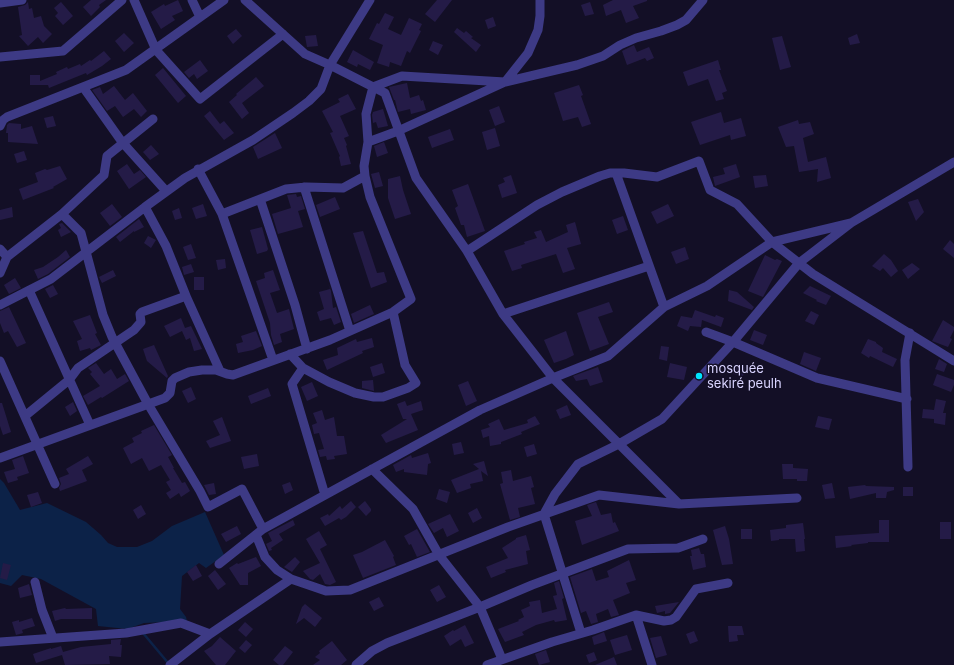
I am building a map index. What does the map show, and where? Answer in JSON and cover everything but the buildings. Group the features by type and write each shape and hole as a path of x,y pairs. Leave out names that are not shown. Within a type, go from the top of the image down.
{"street":[{"path":"0,3 22,0"},
{"path":"0,57 63,51 122,0"},
{"path":"134,0 156,50 200,99 283,34"},
{"path":"192,0 200,17"},
{"path":"0,126 3,120 7,117 126,70 224,0"},
{"path":"245,0 305,54 385,93 416,178 467,251 504,314 553,378 679,504"},
{"path":"0,305 51,279 166,191 198,169 253,140 303,105 321,89 330,65 370,0"},
{"path":"505,82 528,53 538,30 540,0"},
{"path":"368,142 398,131 505,82 559,70 603,56 620,44 636,38 661,32 686,20 703,0"},
{"path":"373,87 402,76 505,82"},
{"path":"83,87 122,142 166,191"},
{"path":"0,458 167,396 171,390 172,381 175,378 189,372 210,369 233,375 350,331 393,312 411,298 370,197 365,176 364,166 368,142 366,114 373,87"},
{"path":"0,273 7,257 62,214 104,175 107,156 122,142 153,119"},
{"path":"467,251 536,205 600,176 616,173 640,174 657,177 699,161 710,190 737,204 772,242 813,274 954,360"},
{"path":"582,633 544,514 554,494 578,464 619,444 662,419 733,342 799,263 852,223 954,162"},
{"path":"198,169 222,214 273,360"},
{"path":"616,173 664,307"},
{"path":"222,214 286,188 343,188 365,176"},
{"path":"304,187 350,331"},
{"path":"260,199 295,305 307,348"},
{"path":"144,207 166,246 186,296 220,371"},
{"path":"62,214 79,229 83,238 103,315 115,343 148,404 208,507 242,489 259,532 265,557 277,570 292,579 326,591 350,590 544,514 599,495 679,504 797,498"},
{"path":"219,564 259,532 480,410 608,356 664,307 707,286 772,242 852,223"},
{"path":"0,249 7,257"},
{"path":"504,314 649,266"},
{"path":"28,290 90,425"},
{"path":"25,416 69,380 78,368 140,324 140,314 142,312 186,296"},
{"path":"290,354 303,368 328,382 355,393 374,397 383,397 408,388 416,383 405,365 393,312"},
{"path":"706,332 817,378 907,399"},
{"path":"908,467 905,360 910,333"},
{"path":"0,361 55,484"},
{"path":"303,368 292,384 325,495"},
{"path":"372,469 413,509 440,555 480,607 508,661"},
{"path":"356,665 372,651 387,643 628,549 678,548 703,539"},
{"path":"170,665 210,634 292,579"},
{"path":"35,582 42,610 53,638"},
{"path":"487,665 508,661 552,642 636,615 664,621 671,620 676,617 696,589 728,583"},
{"path":"636,615 652,665"},
{"path":"0,642 126,633 181,623 210,634"}],"water":[{"path":"0,479 20,510 47,503 86,522 108,543 117,547 137,547 152,541 172,526 205,512 224,555 206,568 199,563 182,576 180,609 187,621 144,623 127,629 98,626 96,609 41,579 22,575 11,586 0,583"}],"waterway":[{"path":"143,633 169,664"}],"place":[{"name":"mosquée sekiré peulh","path":"699,376"}]}
